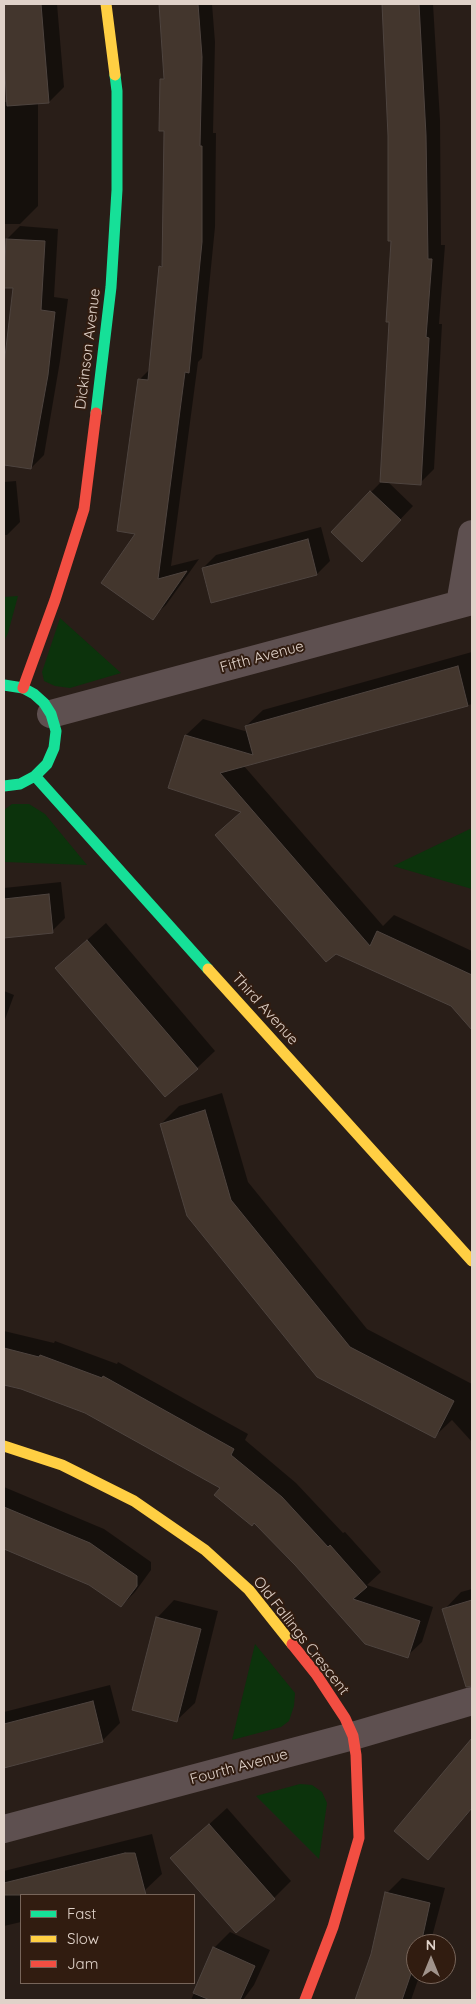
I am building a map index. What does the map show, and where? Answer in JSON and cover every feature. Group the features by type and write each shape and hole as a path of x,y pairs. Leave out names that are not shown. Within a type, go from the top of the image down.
{"street":[{"name":"Dickinson Avenue","path":"23,688 55,600 84,509 110,297 117,190 117,91 106,4"},
{"path":"466,602 472,534"},
{"name":"Fifth Avenue","path":"51,714 466,602"},
{"path":"4,685 23,688 34,694 44,703 51,714 56,731 54,748 47,764 35,776 20,784 4,786"},
{"name":"Third Avenue","path":"35,776 472,1261"},
{"name":"Old Fallings Crescent","path":"4,1446 62,1465 134,1501 206,1550 249,1590 316,1674 345,1718 353,1736 360,1838 333,1927 305,2000"},
{"name":"Fourth Avenue","path":"4,1829 353,1736 472,1700"}],"green space":[{"path":"18,596 8,633 4,641 4,597"},
{"path":"60,618 121,673 70,688 55,686 44,681 42,672"},
{"path":"12,804 29,804 45,814 87,865 4,862 4,810"},
{"path":"472,828 472,889 393,866"},
{"path":"255,1644 295,1693 294,1706 289,1721 281,1727 232,1740"},
{"path":"300,1784 312,1785 322,1792 327,1803 319,1859 256,1796"}],"building":[{"path":"4,4 41,4 49,103 7,106 4,60"},
{"path":"159,4 198,4 202,57 200,146 202,146 202,242 189,373 185,372 158,579 187,571 153,620 101,583 135,534 117,531 138,379 148,380 159,266 162,267 164,131 159,131 160,79 164,79"},
{"path":"382,4 419,4 426,135 428,259 432,259 426,337 429,338 421,485 380,482 389,322 386,322 391,241 388,241 388,136"},
{"path":"6,239 45,241 41,310 55,312 48,375 31,469 4,465 4,365 13,288 4,288"},
{"path":"370,491 401,520 362,562 331,532"},
{"path":"308,539 317,575 211,603 202,568"},
{"path":"458,666 468,706 220,773 370,946 377,931 472,975 472,1030 451,1006 336,954 326,962 215,835 241,812 168,788 185,735 253,755 245,726"},
{"path":"49,894 53,933 4,938 4,899"},
{"path":"87,940 198,1069 165,1097 55,968"},
{"path":"205,1110 231,1200 350,1347 454,1401 435,1438 317,1377 187,1216 160,1124"},
{"path":"4,1348 39,1357 40,1355 102,1378 103,1376 234,1449 231,1455 282,1497 328,1547 330,1545 367,1587 353,1599 420,1621 408,1658 365,1644 295,1565 254,1523 252,1526 214,1495 220,1488 85,1413 21,1389 4,1385"},
{"path":"4,1507 90,1543 137,1576 137,1586 121,1607 89,1585 4,1549"},
{"path":"472,1600 472,1686 466,1687 442,1609"},
{"path":"156,1617 201,1629 177,1722 132,1710"},
{"path":"93,1701 103,1742 4,1768 4,1724"},
{"path":"472,1738 472,1808 428,1860 394,1831"},
{"path":"209,1824 275,1899 236,1933 170,1858"},
{"path":"125,1853 135,1853 146,1894 4,1895 4,1883"},
{"path":"385,1892 430,1903 423,1934 406,1934 407,1984 402,2000 355,2000 371,1954"},
{"path":"213,1947 255,1966 240,2000 210,2000 193,1993"}],"traffic: fast":[{"path":"96,413 111,287 117,190 117,91 115,75"},
{"path":"4,685 23,688 34,694 44,703 51,714 56,731 54,748 47,764 35,776 20,784 4,786"},
{"path":"35,776 208,969"}],"traffic: slow":[{"path":"106,4 115,75"},
{"path":"208,969 472,1261"},
{"path":"4,1446 62,1465 134,1501 205,1550 249,1590 292,1644"}],"traffic: jam":[{"path":"23,688 55,600 84,509 96,413"},
{"path":"292,1644 316,1674 345,1718 353,1736 356,1755 359,1838 333,1927 305,2000"}]}
